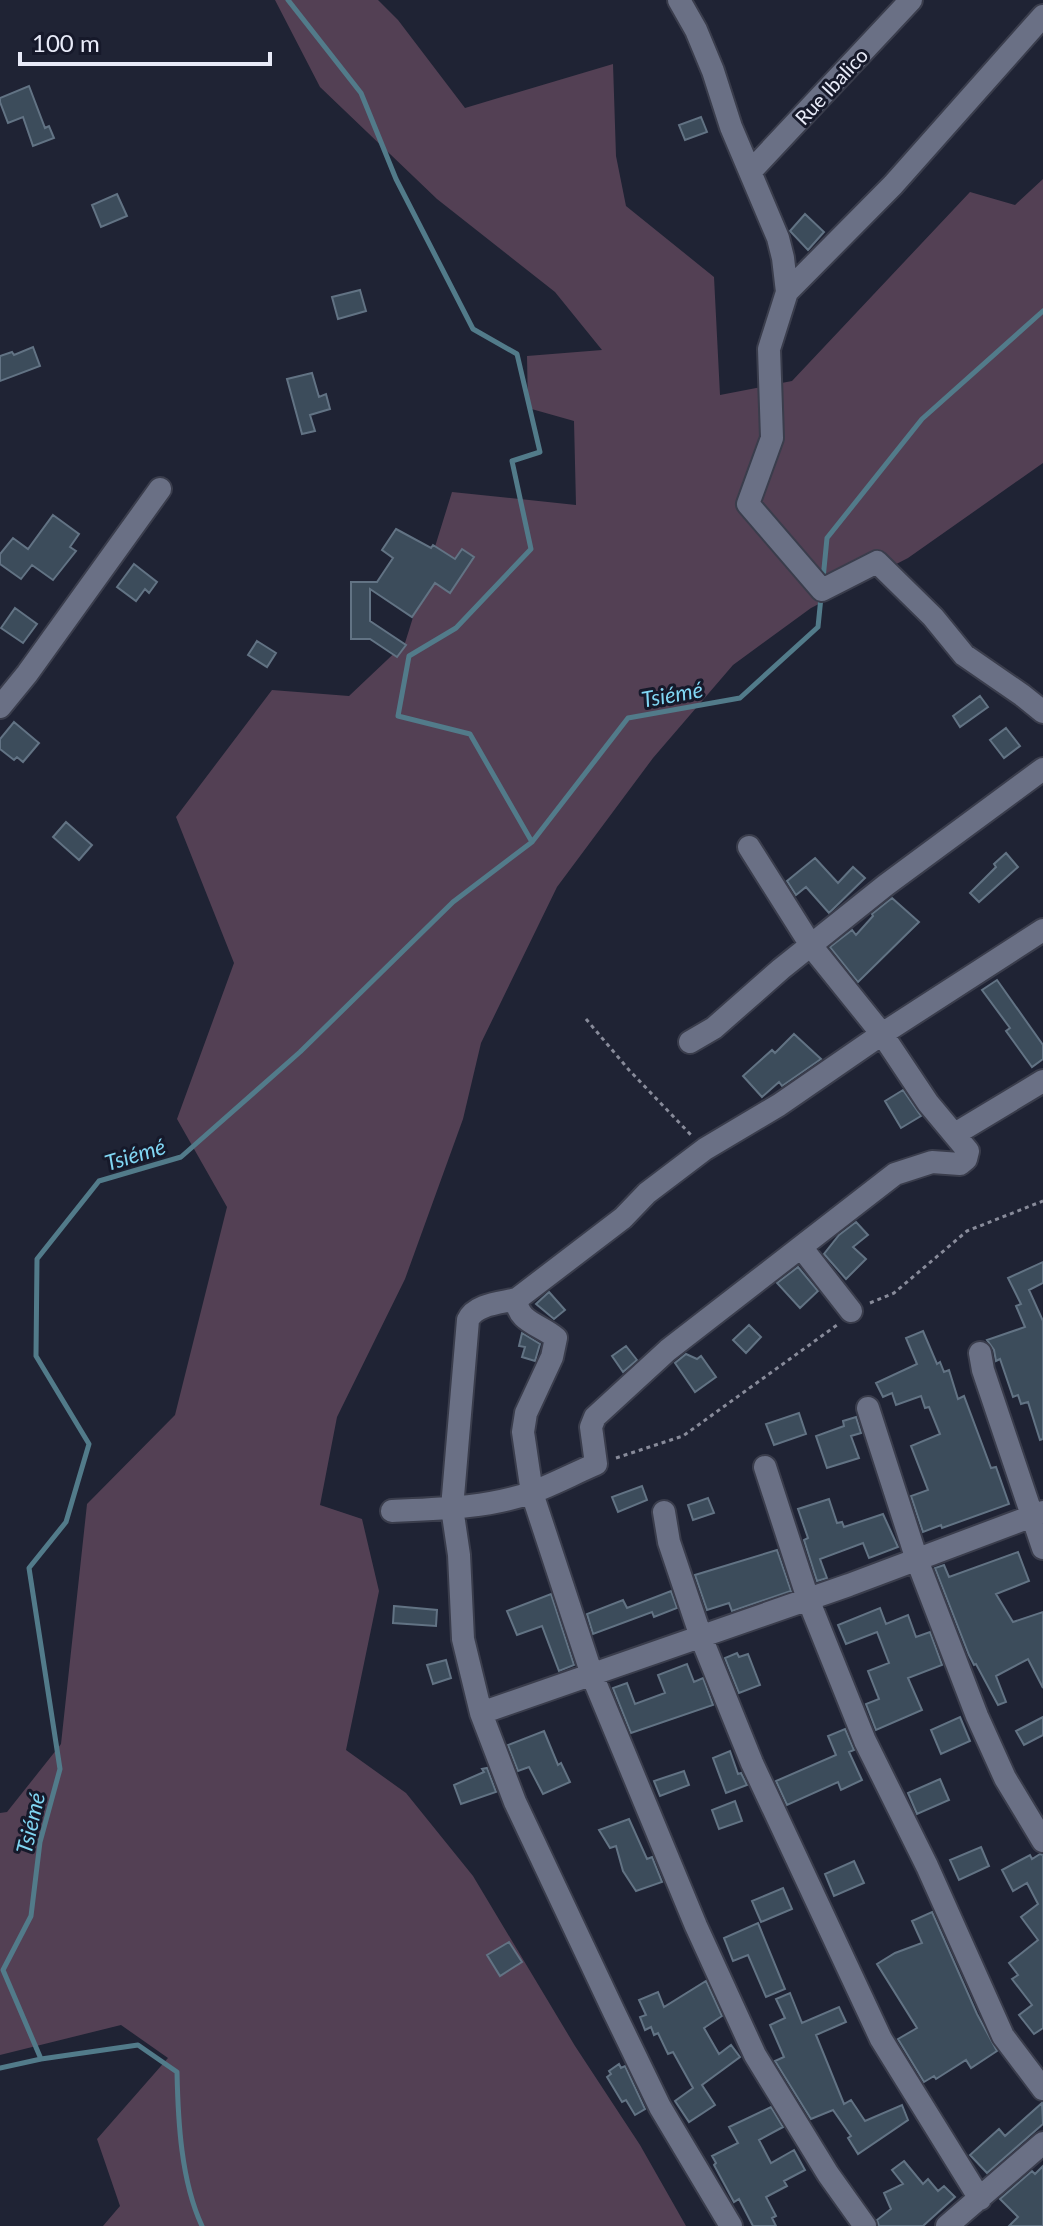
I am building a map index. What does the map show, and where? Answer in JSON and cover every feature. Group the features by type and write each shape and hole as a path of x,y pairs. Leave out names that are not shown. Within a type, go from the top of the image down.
{"street":[{"path":"679,0 708,57 731,127 778,238 787,292 769,349 772,438 748,504 822,590 877,562 933,617 964,655 1043,712"},
{"name":"Rue Ibalico","path":"750,172 911,0"},
{"path":"787,292 893,185 1043,16"},
{"path":"0,707 160,489"},
{"path":"690,1042 714,1028 781,969 886,885 1043,769"},
{"path":"392,1511 452,1508 532,1493 596,1464 591,1427 595,1417 668,1350 895,1174 932,1162 960,1164 966,1159 968,1151 928,1103 882,1034 812,947 749,847"},
{"path":"731,2226 660,2107 515,1802 481,1713 463,1639 459,1555 452,1508 468,1320 471,1312 478,1309 517,1299 623,1218 647,1193 705,1149 779,1105 1043,930"},
{"path":"955,1134 1043,1081"},
{"path":"801,1247 851,1311"},
{"path":"517,1299 518,1311 556,1338 552,1357 526,1413 523,1432 532,1493 592,1675 696,1926 755,2055 828,2174 865,2226"},
{"path":"980,1353 983,1370 1037,1514 1043,1548"},
{"path":"868,1408 917,1560 977,1716 1005,1778 1043,1841"},
{"path":"765,1467 808,1599 865,1741 927,1866 1003,2036 1043,2089"},
{"path":"664,1512 669,1542 701,1637 752,1763 881,2039 980,2199"},
{"path":"481,1713 917,1560 1037,1514"},
{"path":"954,2224 1043,2143"}],"path":[{"path":"586,1019 629,1070 705,1149"},
{"path":"596,1464 683,1436 834,1329 851,1311 894,1293 967,1231 1043,1201"}],"shaded area":[{"path":"275,0 378,0 398,20 465,108 613,64 616,156 626,206 714,277 720,395 792,381 970,192 1015,205 1043,179 1043,463 908,558 811,608 733,665 653,758 557,887 481,1043 463,1119 405,1279 337,1417 320,1505 362,1519 379,1591 346,1750 406,1793 473,1876 575,2046 640,2145 686,2226 103,2226 120,2206 97,2139 168,2058 121,2025 0,2055 0,1813 7,1812 61,1744 87,1504 175,1415 227,1207 177,1119 234,963 176,817 272,690 349,696 405,643 452,492 576,505 574,421 528,408 527,356 602,350 555,292 437,199 320,87"}],"building":[{"path":"29,86 45,128 49,126 54,138 33,146 23,117 8,123 0,102 0,98"},
{"path":"701,117 707,132 685,140 679,125"},
{"path":"117,194 127,216 101,227 92,205"},
{"path":"805,214 824,232 808,250 790,231"},
{"path":"360,290 366,311 338,319 332,297"},
{"path":"33,347 40,366 0,381 0,356 12,352 14,355"},
{"path":"312,373 319,397 326,394 330,409 310,415 315,431 302,434 287,379"},
{"path":"53,515 79,534 70,547 76,551 53,580 32,565 21,579 0,564 0,554 13,538 28,549"},
{"path":"396,529 431,548 433,545 455,559 462,549 474,557 450,593 435,583 412,617 370,589 370,621 406,645 397,657 370,639 351,639 351,582 377,582 393,558 382,550"},
{"path":"134,564 157,582 149,593 145,589 136,601 117,587"},
{"path":"15,608 37,624 23,643 1,628"},
{"path":"257,641 276,653 267,667 248,655"},
{"path":"980,696 988,707 960,727 953,716"},
{"path":"14,722 39,743 23,762 17,757 14,760 0,749 0,739"},
{"path":"1006,728 1020,746 1004,758 990,740"},
{"path":"66,822 92,845 79,860 53,837"},
{"path":"1006,853 1018,867 979,902 970,893"},
{"path":"815,858 838,883 853,867 865,878 829,913 806,887 796,895 787,881"},
{"path":"892,898 919,922 858,982 830,947 852,930 856,935 872,914"},
{"path":"997,980 1043,1045 1043,1059 1032,1067 1006,1031 1010,1028 982,990"},
{"path":"794,1034 821,1059 782,1086 779,1082 762,1097 743,1076 772,1050 775,1053"},
{"path":"903,1090 921,1116 901,1128 885,1101"},
{"path":"856,1222 868,1235 853,1247 866,1259 846,1279 824,1254 839,1235"},
{"path":"1043,1262 1043,1283 1029,1290 1043,1321 1043,1439 1040,1440 1028,1402 1021,1404 1018,1395 1013,1397 1000,1359 996,1361 994,1350 987,1340 1025,1327 1016,1306 1021,1304 1008,1278"},
{"path":"798,1267 818,1291 800,1308 777,1283"},
{"path":"549,1292 565,1310 554,1319 536,1304"},
{"path":"749,1325 761,1337 746,1353 733,1340"},
{"path":"923,1331 937,1364 940,1362 944,1372 949,1370 958,1399 964,1396 991,1468 996,1467 1009,1504 923,1532 911,1496 928,1490 911,1446 940,1434 921,1396 896,1405 892,1393 883,1397 876,1383 917,1364 906,1338"},
{"path":"522,1333 540,1344 535,1361 522,1357 525,1347 519,1346"},
{"path":"626,1346 637,1360 623,1372 612,1356"},
{"path":"686,1354 697,1359 701,1356 716,1377 695,1392 675,1363"},
{"path":"799,1413 806,1434 774,1445 766,1424"},
{"path":"856,1417 861,1433 851,1436 859,1458 827,1468 816,1436 844,1426 843,1421"},
{"path":"642,1486 647,1500 618,1512 612,1497"},
{"path":"708,1498 714,1513 693,1520 688,1505"},
{"path":"829,1499 837,1523 842,1522 844,1527 883,1514 898,1547 869,1558 863,1543 820,1559 827,1578 817,1581 798,1509"},
{"path":"777,1550 791,1591 732,1611 729,1603 707,1610 695,1575"},
{"path":"1018,1552 1029,1581 996,1594 1013,1622 1043,1612 1043,1688 1028,1659 996,1676 1006,1702 998,1705 969,1655 935,1568 944,1565 949,1577"},
{"path":"671,1591 677,1608 654,1617 652,1612 593,1634 587,1614 623,1600 627,1608"},
{"path":"551,1594 574,1665 559,1671 542,1626 517,1635 507,1611"},
{"path":"394,1606 437,1610 436,1626 393,1623"},
{"path":"880,1608 886,1624 908,1615 916,1637 930,1632 942,1665 908,1678 922,1710 876,1730 866,1704 879,1699 868,1671 889,1663 877,1632 846,1644 838,1625"},
{"path":"737,1653 739,1657 748,1654 760,1685 739,1693 725,1658"},
{"path":"446,1660 451,1678 433,1684 427,1665"},
{"path":"687,1664 694,1682 703,1678 713,1705 631,1733 613,1688 627,1683 635,1704 665,1693 658,1675"},
{"path":"960,1717 970,1741 941,1754 931,1730"},
{"path":"1043,1717 1043,1735 1024,1745 1016,1731"},
{"path":"845,1729 854,1750 849,1752 862,1780 841,1790 838,1782 787,1805 776,1781 836,1755 828,1736"},
{"path":"544,1731 558,1765 561,1763 570,1782 543,1794 529,1767 518,1771 508,1745"},
{"path":"730,1751 738,1774 741,1773 747,1785 726,1793 713,1758"},
{"path":"487,1768 496,1792 461,1804 454,1785"},
{"path":"684,1771 689,1785 660,1796 654,1781"},
{"path":"940,1779 949,1800 917,1814 908,1793"},
{"path":"735,1801 742,1821 719,1829 712,1810"},
{"path":"629,1819 647,1859 652,1857 662,1882 636,1891 623,1871 616,1846 610,1848 599,1830"},
{"path":"981,1847 989,1866 959,1880 950,1860"},
{"path":"1030,1855 1032,1859 1043,1855 1043,2028 1034,2034 1019,2015 1032,2005 1012,1979 1018,1975 1009,1963 1038,1940 1021,1917 1038,1904 1027,1883 1013,1891 1002,1870"},
{"path":"854,1861 864,1883 834,1896 825,1874"},
{"path":"783,1888 792,1909 761,1922 752,1901"},
{"path":"932,1912 977,2014 997,2051 971,2068 966,2060 936,2079 934,2076 924,2082 898,2039 917,2028 877,1964 922,1943 912,1921"},
{"path":"758,1923 785,1989 766,1997 748,1955 733,1961 724,1938"},
{"path":"509,1942 522,1962 500,1976 487,1955"},
{"path":"706,1981 722,2016 704,2028 719,2054 731,2045 740,2057 702,2085 715,2105 689,2122 675,2101 693,2088 673,2052 668,2054 658,2033 654,2035 651,2027 645,2030 640,2017 646,2015 639,2000 658,1992 664,2007"},
{"path":"790,1993 802,2023 839,2007 846,2022 816,2035 844,2104 851,2100 865,2121 902,2105 908,2120 858,2154 848,2138 851,2136 833,2110 811,2119 775,2061 784,2057 770,2025 785,2018 776,1999"},
{"path":"619,2064 621,2068 625,2066 645,2109 635,2115 626,2100 622,2102 607,2077 611,2074 609,2071"},
{"path":"1042,2103 1043,2124 987,2173 970,2155 999,2129 1005,2136"},
{"path":"771,2107 783,2127 759,2140 771,2163 794,2150 805,2170 784,2181 787,2186 766,2197 776,2216 772,2218 776,2226 753,2226 739,2199 734,2202 712,2156 738,2143 729,2127"},
{"path":"904,2161 923,2184 928,2179 938,2191 944,2186 955,2197 923,2226 879,2226 877,2220 891,2209 884,2193 903,2184 892,2170"},
{"path":"1043,2166 1043,2226 1009,2226 1018,2217 1000,2199 1032,2171 1035,2174"}],"waterway":[{"path":"288,0 361,93 396,179 473,329 517,354 540,452 512,461 531,549 456,628 409,656 398,716 470,734 532,842"},
{"name":"Tsiémé","path":"823,579 827,538 922,419 1043,311"},
{"name":"Tsiémé","path":"202,2226 185,2170 177,2072 138,2045 41,2059 3,1970 31,1916 40,1842 60,1769 29,1568 66,1522 89,1444 36,1356 37,1259 99,1181 181,1157 300,1052 453,902 532,842 628,718 740,698 818,627 821,597"},
{"path":"0,2068 41,2059"}]}
